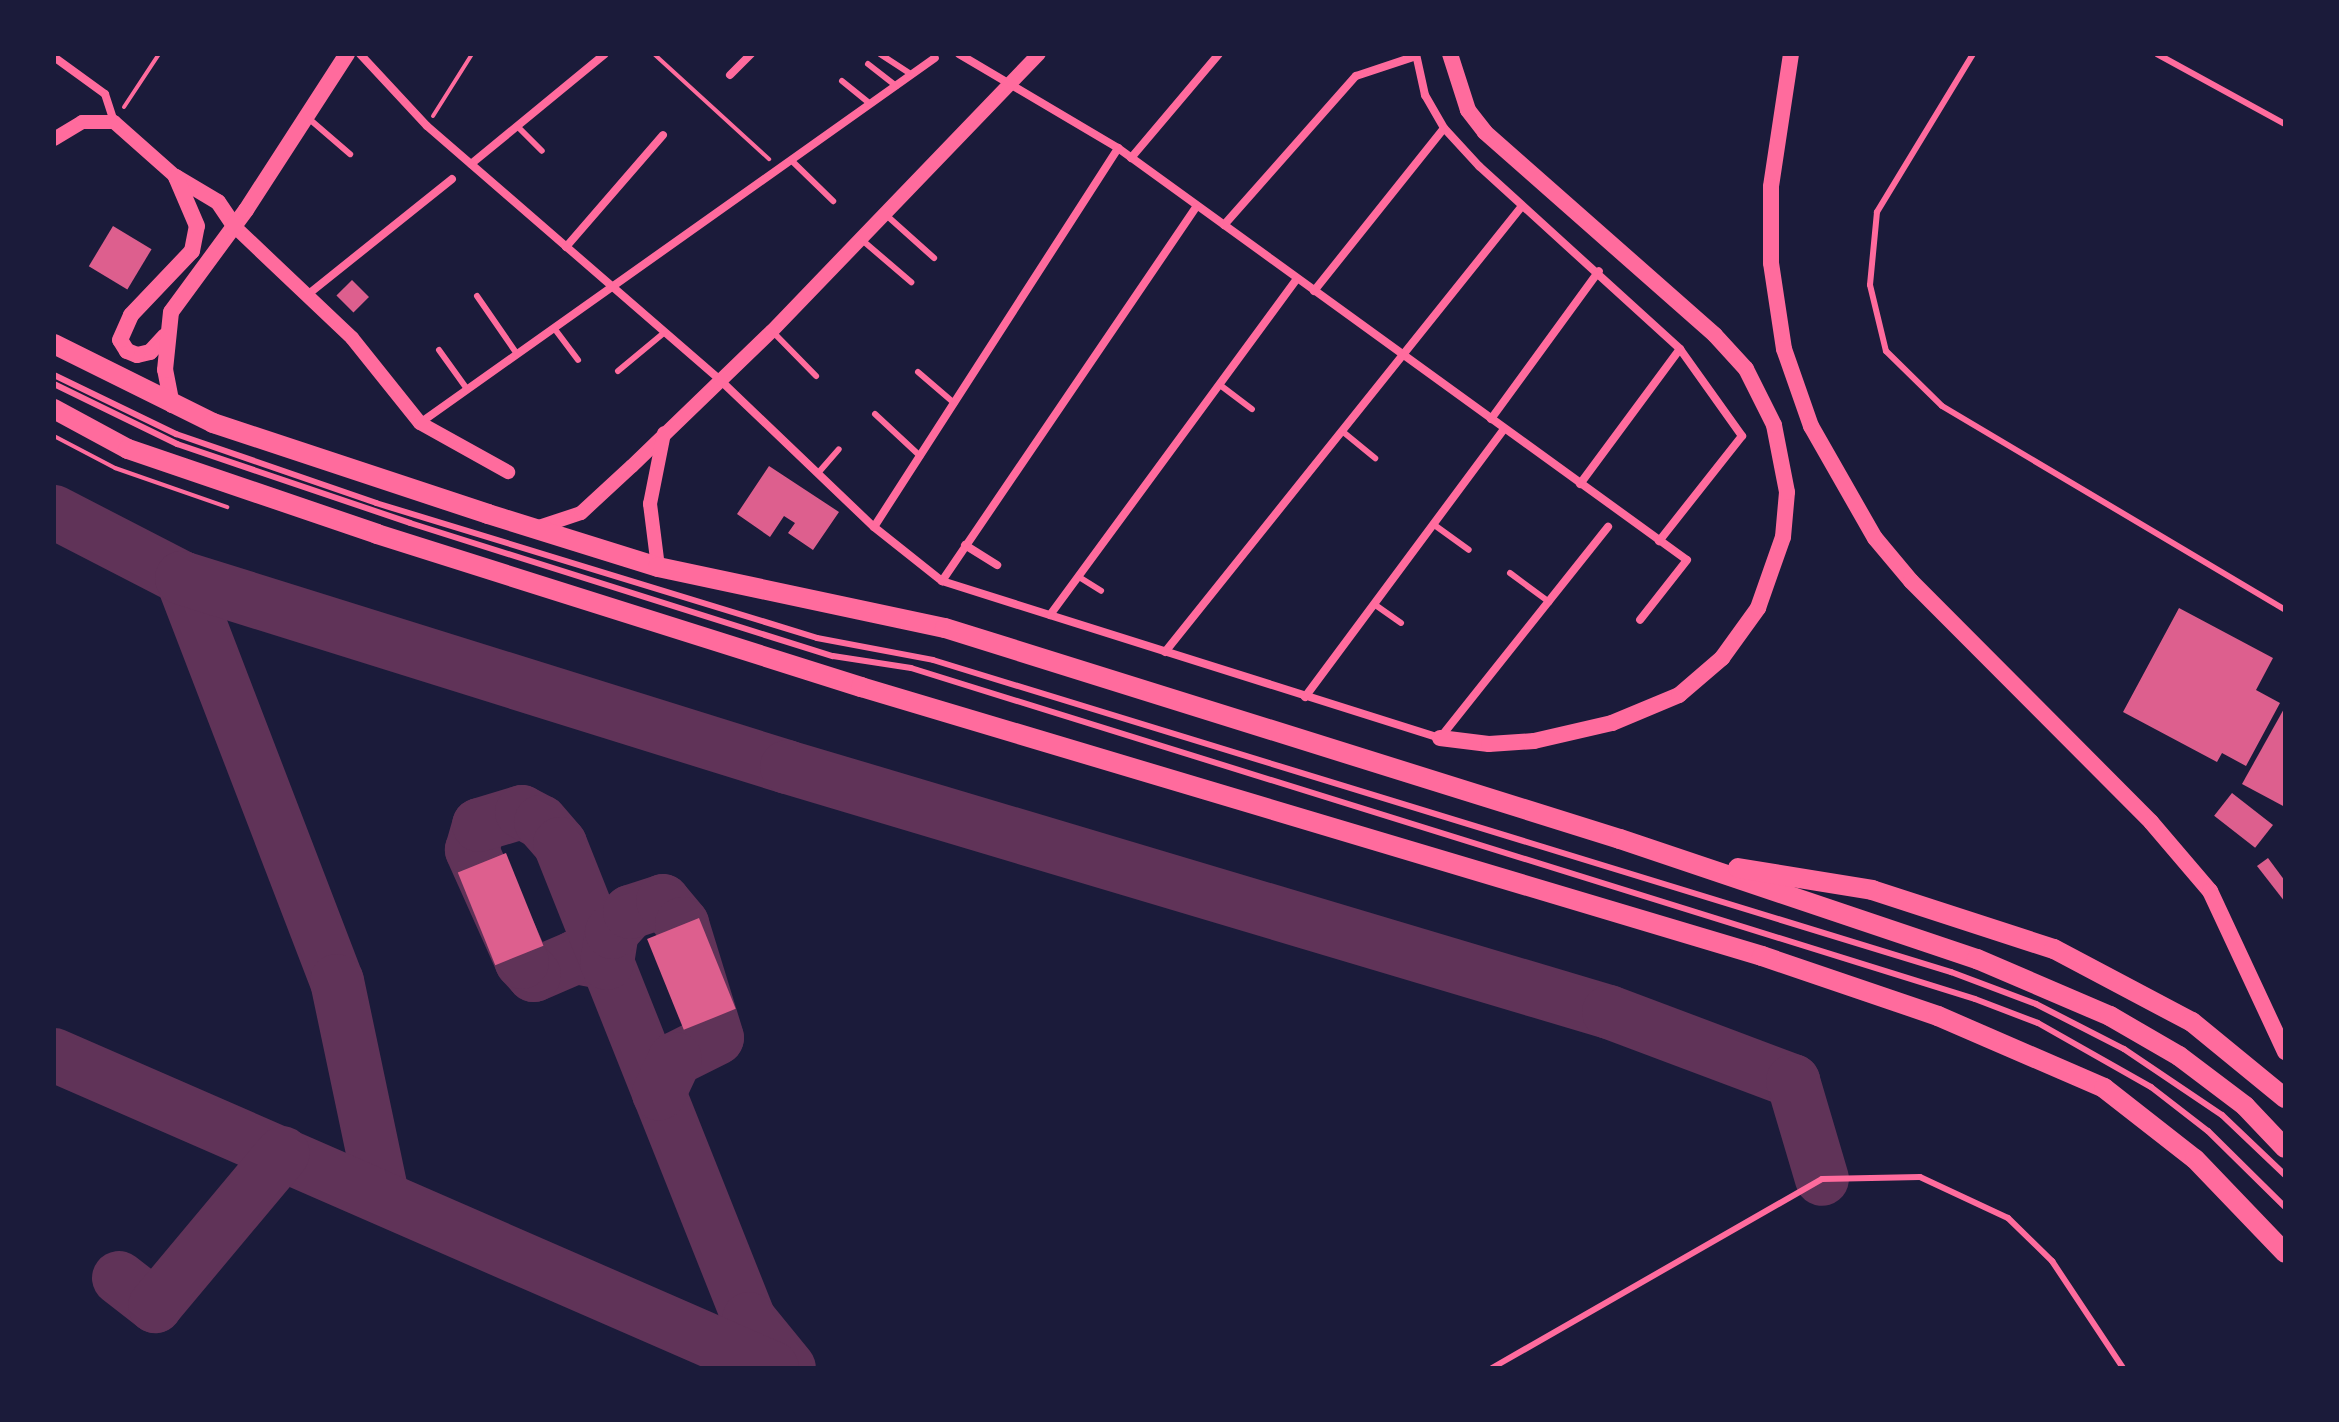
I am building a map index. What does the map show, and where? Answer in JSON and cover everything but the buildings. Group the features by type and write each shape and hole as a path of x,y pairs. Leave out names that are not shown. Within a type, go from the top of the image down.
{"highway":[{"path":"54,344 172,405 534,528 658,567 945,628 1674,857 1977,959 2110,1016 2168,1049 2245,1106 2285,1148"},
{"path":"54,409 128,449 377,534 861,687 1762,956 1950,1020 2104,1088 2195,1159 2285,1255"},
{"path":"1674,857 1872,890 2054,949 2192,1022 2285,1098"}],"main road":[{"path":"172,405 165,336 171,312 234,226 347,54"},
{"path":"1440,738 1489,744 1569,733 1657,707 1699,681 1740,636 1772,579 1787,492 1774,425 1746,369 1715,335 1485,132 1468,110 1450,54"},
{"path":"1791,54 1771,187 1771,263 1784,349 1811,426 1841,487 1902,571 2151,822 2210,891 2285,1052"},
{"path":"176,177 218,202 234,226"},
{"path":"165,336 150,352 137,355 127,351 120,340 131,315 192,251 197,226 176,177"}],"street":[{"path":"360,54 427,126 719,379 874,527 942,581 1440,738 1608,527"},
{"path":"471,164 605,54"},
{"path":"730,75 751,54"},
{"path":"959,54 1118,148 1687,560 1640,620"},
{"path":"534,528 581,513 772,331 1039,54"},
{"path":"1131,158 1219,54"},
{"path":"1224,225 1356,76 1416,55 1425,95 1444,128 1522,206 1599,271 1680,349 1742,436 1659,541"},
{"path":"54,57 105,94 114,122 176,177"},
{"path":"420,423 935,58"},
{"path":"54,139 82,122 114,122"},
{"path":"1314,291 1444,128"},
{"path":"566,247 663,135"},
{"path":"874,527 1118,148"},
{"path":"306,296 452,179"},
{"path":"942,581 1197,206"},
{"path":"1165,652 1522,206"},
{"path":"234,226 352,338 420,423 508,472"},
{"path":"1491,419 1599,271"},
{"path":"1050,615 1297,279"},
{"path":"1580,484 1680,349"},
{"path":"1305,697 1504,429"},
{"path":"658,567 650,504 664,432"},
{"path":"965,545 997,565"}],"lane":[{"path":"880,54 912,75"},
{"path":"1973,54 1877,212 1870,285 1886,351 1942,406 2285,610"},
{"path":"2157,54 2285,124"},
{"path":"868,64 896,86"},
{"path":"842,81 870,104"},
{"path":"307,117 350,154"},
{"path":"517,126 542,151"},
{"path":"791,160 833,201"},
{"path":"885,214 934,258"},
{"path":"861,239 911,282"},
{"path":"477,296 517,354"},
{"path":"554,328 578,360"},
{"path":"772,331 816,376"},
{"path":"618,371 665,332"},
{"path":"439,350 467,389"},
{"path":"918,372 954,403"},
{"path":"54,375 176,434 376,503 817,638 881,646 947,664 1951,972 2036,1004 2124,1049 2222,1115 2285,1175"},
{"path":"54,384 190,449 381,514 833,656 911,668 1975,999 2038,1023 2151,1087 2208,1131 2285,1207"},
{"path":"1220,385 1252,409"},
{"path":"875,414 920,456"},
{"path":"1342,431 1375,458"},
{"path":"819,472 839,449"},
{"path":"1433,524 1469,550"},
{"path":"1510,573 1549,602"},
{"path":"1079,577 1101,591"},
{"path":"1374,604 1401,623"},
{"path":"1492,1368 1822,1179 1920,1177 2008,1218 2052,1261 2123,1368"}],"path":[{"path":"114,122 159,54"},
{"path":"427,126 472,54"},
{"path":"654,54 779,168"}],"taxiway":[{"path":"54,512 182,578 337,981 382,1195"},
{"path":"182,578 787,767 1609,1012 1793,1081 1822,1179"},
{"path":"607,963 576,957 534,975 522,962 472,850 479,825 522,812 541,822 560,844 749,1319 789,1368"},
{"path":"607,963 612,932 630,912 663,901 682,924 717,1038 675,1059 659,1093"},
{"path":"54,1055 772,1368"},
{"path":"119,1278 155,1306 283,1153"}]}
